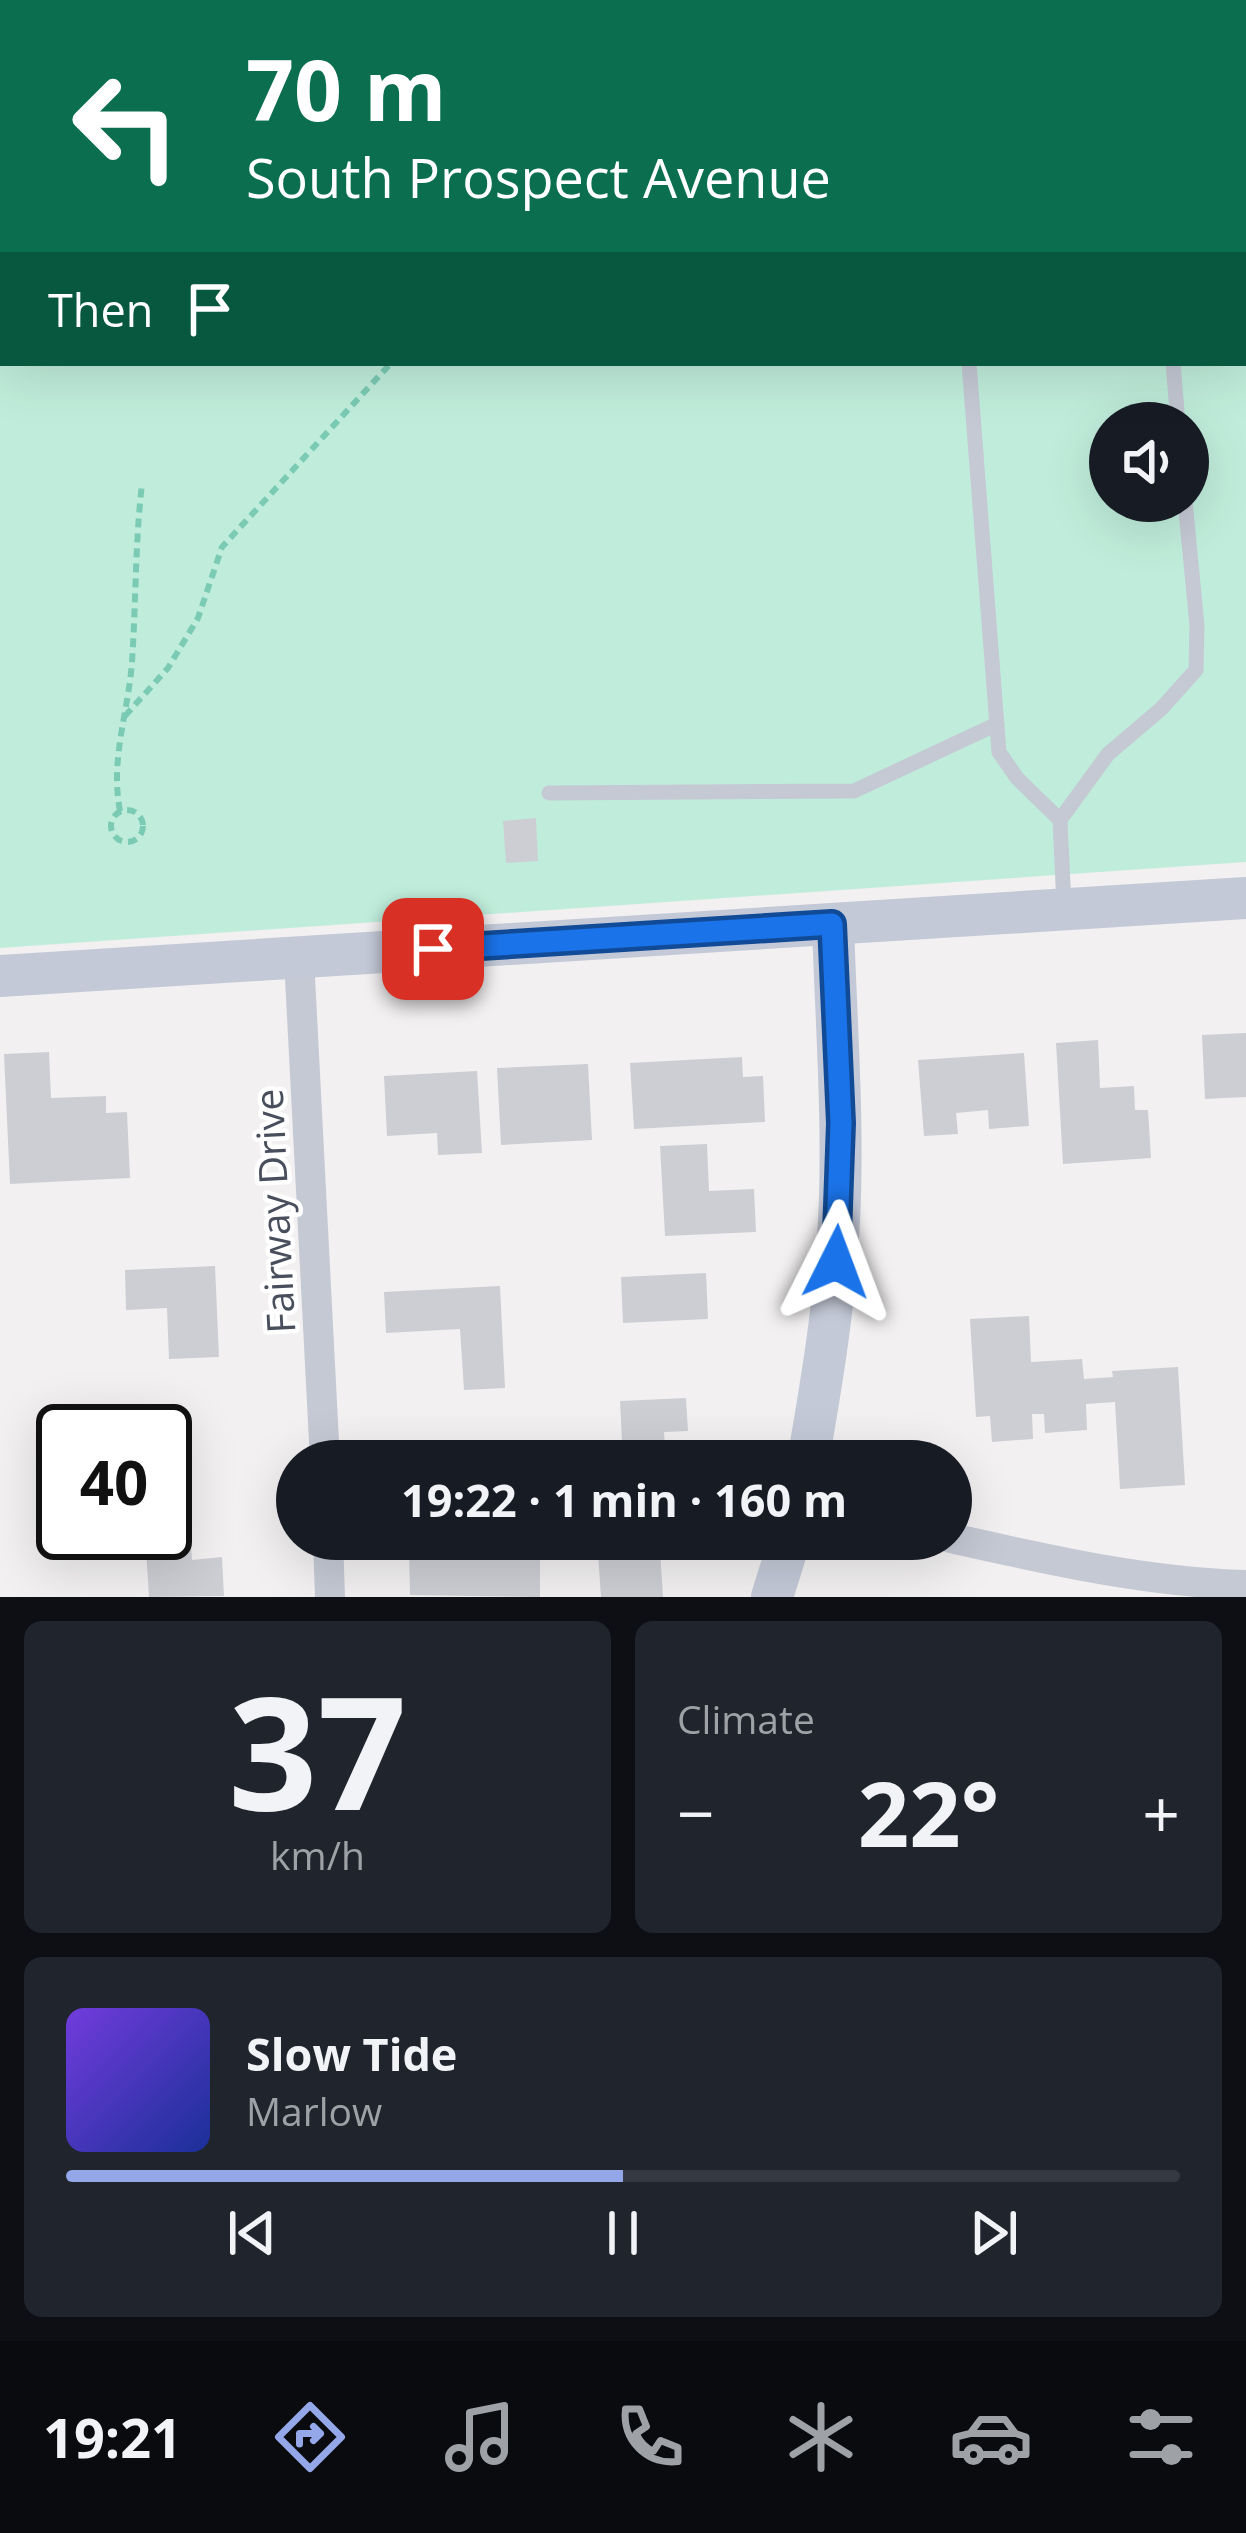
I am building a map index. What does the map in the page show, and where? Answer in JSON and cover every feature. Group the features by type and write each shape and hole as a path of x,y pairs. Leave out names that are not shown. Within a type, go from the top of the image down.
{"main road":[{"path":"0,976 1246,898"},
{"path":"811,1440 833,1305 839,1219 841,1123 832,924"},
{"path":"772,1597 783,1560"}],"street":[{"name":"Fairway Drive","path":"299,958 324,1440"},
{"path":"972,1542 1144,1577 1246,1585"},
{"path":"329,1560 330,1597"}],"lane":[{"path":"969,366 999,752 1017,778 1060,820"},
{"path":"1173,366 1176,402"},
{"path":"1064,909 1060,820 1108,754 1161,709 1196,670 1197,625 1187,522"},
{"path":"549,793 854,791 997,724"}],"path":[{"path":"125,716 168,668 198,618 222,548 388,366"},
{"path":"120,811 136,812 142,819 143,827 134,841 117,840 110,824 120,811 115,761 131,668 134,556 142,484"}],"green space":[{"path":"0,366 1246,366 1246,862 0,948"}],"building":[{"path":"536,818 538,861 506,863 503,821"},
{"path":"1246,1033 1246,1097 1205,1099 1202,1035"},
{"path":"1098,1040 1100,1088 1134,1086 1135,1110 1148,1110 1151,1158 1063,1164 1056,1043"},
{"path":"49,1052 51,1098 106,1096 106,1113 127,1112 130,1178 10,1184 4,1054"},
{"path":"1024,1053 1029,1126 989,1129 988,1110 956,1113 958,1134 924,1136 918,1060"},
{"path":"742,1057 743,1077 763,1076 765,1122 634,1129 630,1063"},
{"path":"588,1064 592,1140 501,1145 497,1068"},
{"path":"477,1071 482,1153 438,1155 437,1133 387,1136 384,1076"},
{"path":"707,1144 709,1191 754,1189 756,1232 665,1236 660,1146"},
{"path":"215,1266 219,1357 169,1359 167,1308 126,1310 125,1270"},
{"path":"706,1273 708,1319 623,1323 621,1277"},
{"path":"500,1286 505,1388 464,1390 460,1329 386,1333 384,1292"},
{"path":"1029,1316 1031,1362 1082,1359 1084,1379 1113,1377 1112,1371 1178,1367 1185,1485 1120,1489 1115,1402 1086,1404 1087,1430 1045,1433 1044,1414 1032,1414 1033,1439 992,1442 990,1416 976,1417 970,1319"},
{"path":"686,1398 688,1431 664,1432 665,1440 622,1440 620,1401"},
{"path":"222,1557 224,1596 149,1597 147,1560"},
{"path":"409,1560 540,1560 540,1597 410,1595"},
{"path":"598,1560 661,1560 663,1597 601,1597"}],"route":[{"path":"433,949 832,924 841,1123 836,1262"}]}
